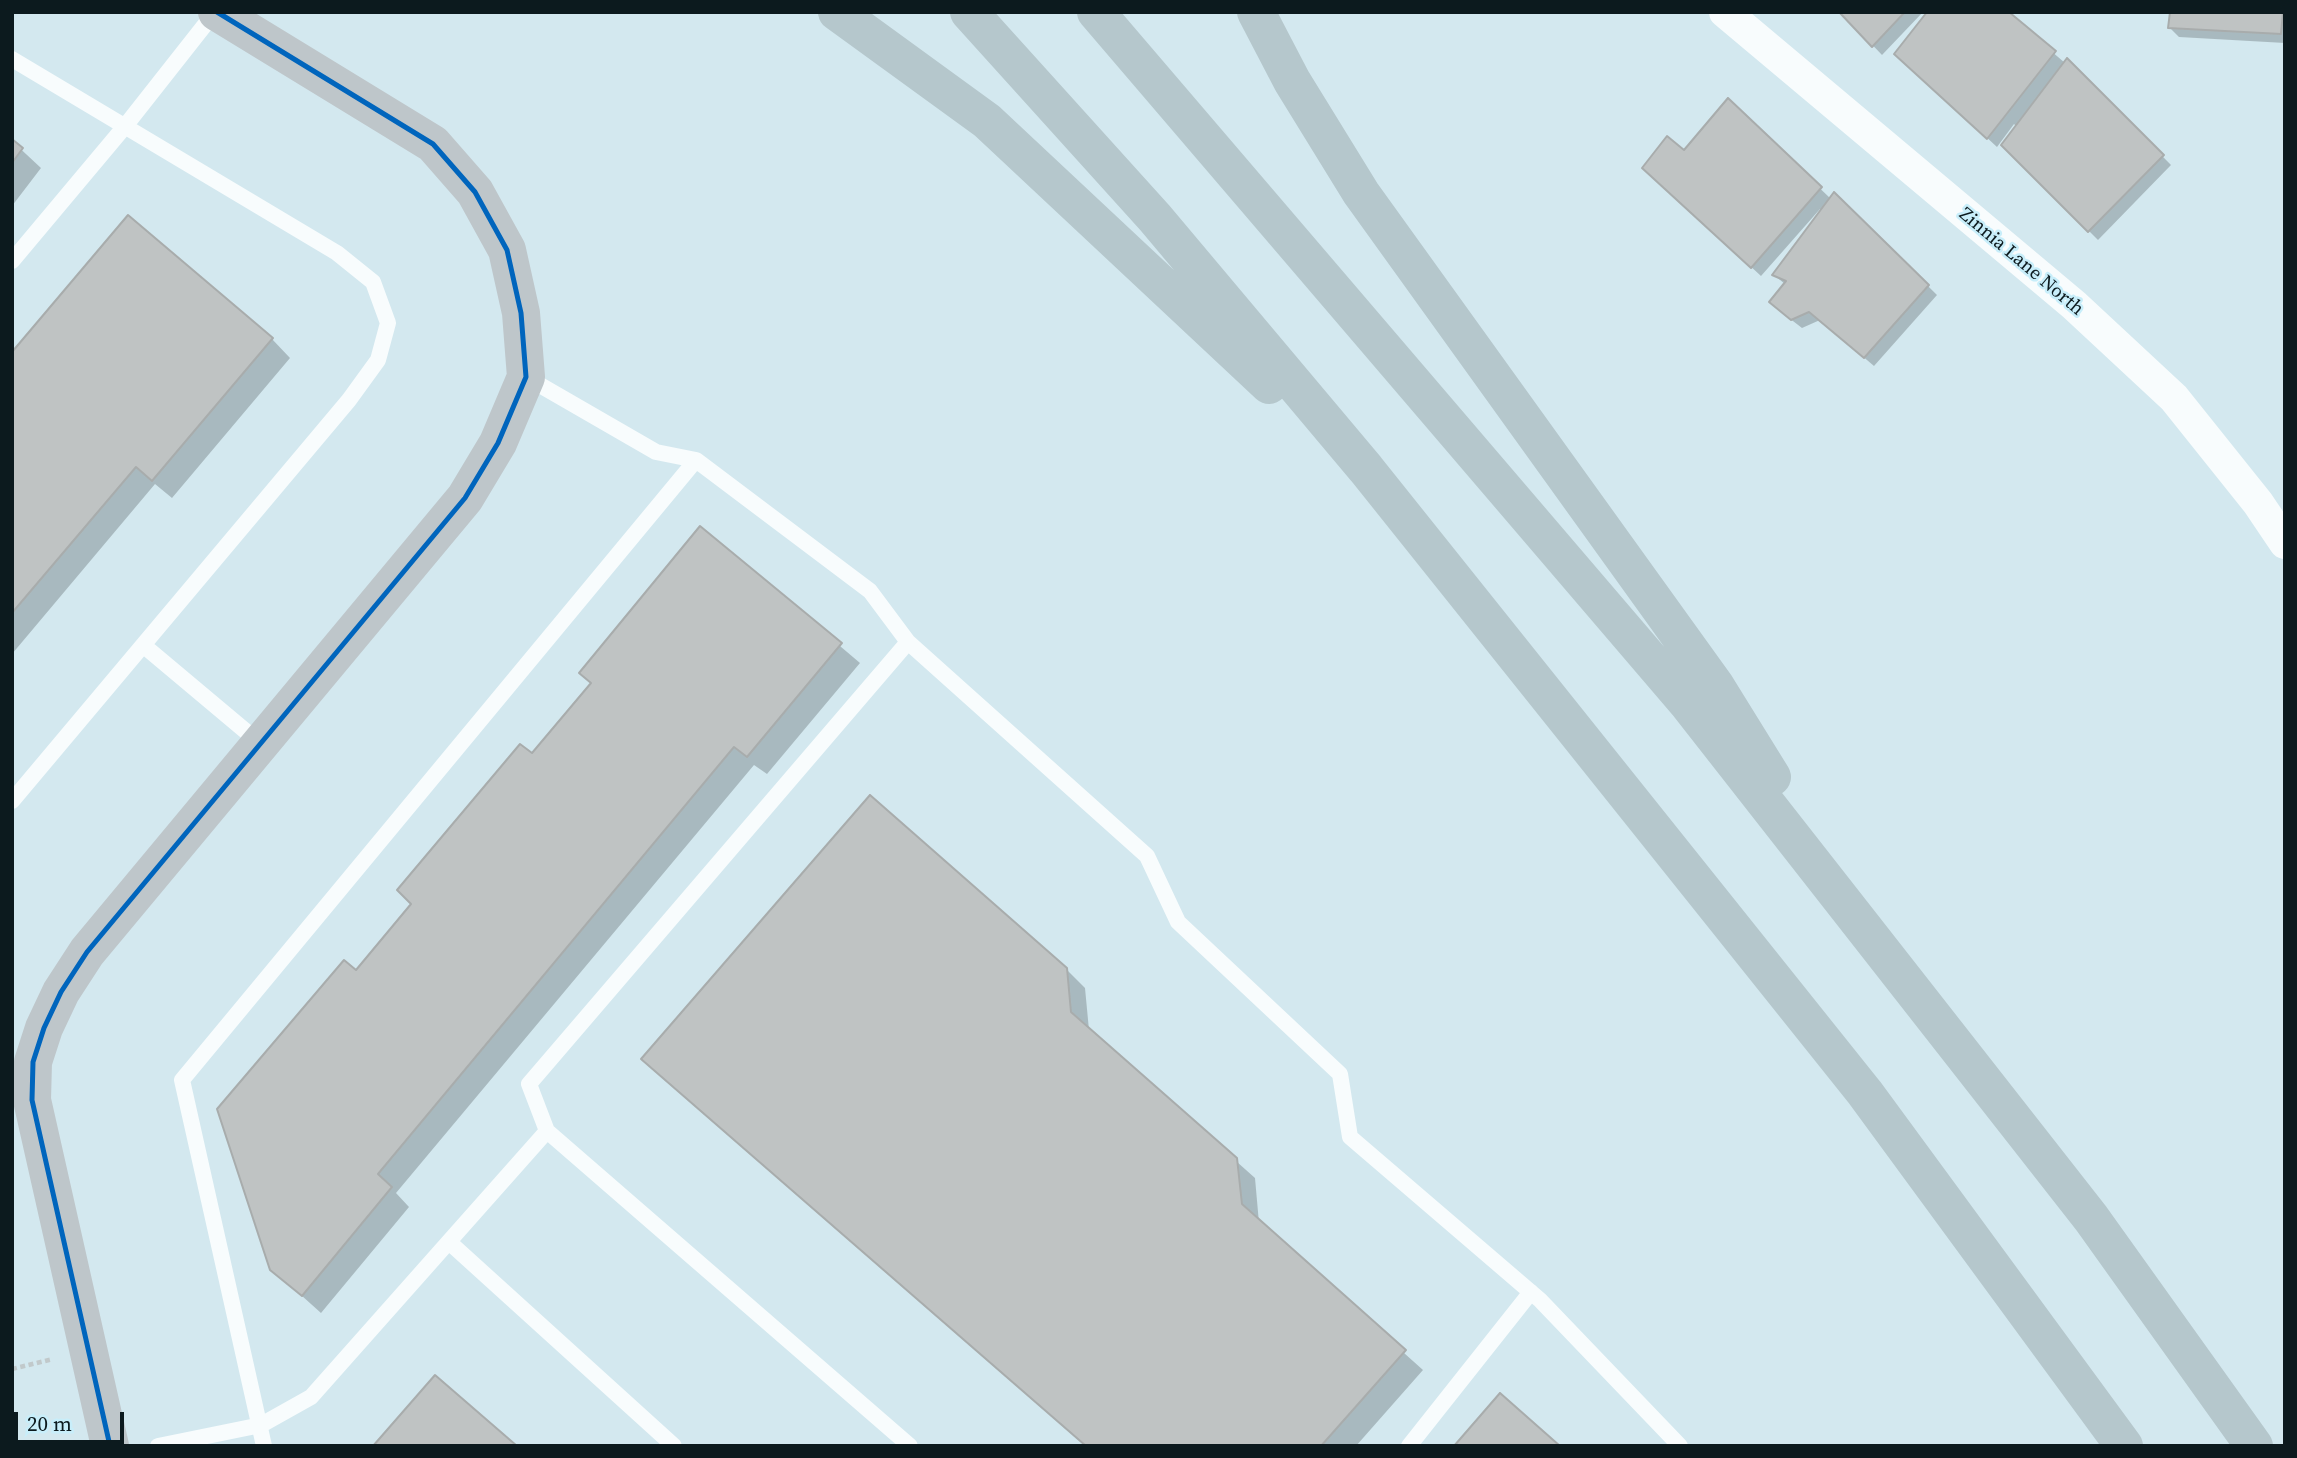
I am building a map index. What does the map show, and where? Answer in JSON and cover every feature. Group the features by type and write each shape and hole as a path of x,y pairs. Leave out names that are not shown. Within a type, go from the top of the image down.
{"highway":[{"path":"837,12 987,121 1099,223 1248,367 1366,469"},
{"path":"969,12 1155,218 1366,469 1832,1050 2124,1446"},
{"path":"1096,12 1689,705 2091,1218 2254,1446"},
{"path":"1256,12 1292,81 1362,193 1715,685 1872,939"}],"street":[{"path":"110,1446 41,1149 33,1100 33,1062 61,992 87,952 465,498 498,443 526,377 521,313 507,250 475,192 433,144 216,12"},
{"name":"Zinnia Lane North","path":"1725,12 2074,305 2174,398 2258,503 2285,543"}],"lane":[{"path":"12,261 127,125 216,12"},
{"path":"12,59 127,125 337,253 373,282 388,323 378,360 349,400 12,800"},
{"path":"526,377 656,452 696,460 870,591 908,642 1147,856 1178,922 1340,1074 1350,1137 1531,1292 1679,1446"},
{"path":"264,1446 183,1080 696,460"},
{"path":"908,642 528,1084 547,1132 909,1446"},
{"path":"143,645 261,744"},
{"path":"158,1446 261,1425 311,1397 547,1132"},
{"path":"449,1242 674,1446"},
{"path":"1409,1446 1531,1292"}],"building":[{"path":"1839,12 1905,12 1872,47"},
{"path":"1927,12 2009,12 2056,51 1987,139 1894,54"},
{"path":"2170,12 2283,12 2281,34 2168,28"},
{"path":"2067,58 2164,155 2088,232 2001,145"},
{"path":"1728,98 1822,187 1751,268 1642,168 1667,136 1684,150"},
{"path":"12,139 23,148 12,163"},
{"path":"1834,192 1929,285 1864,358 1809,312 1791,320 1769,302 1786,281 1772,275"},
{"path":"128,215 273,338 152,481 136,467 12,613 12,352"},
{"path":"700,526 842,643 747,757 734,747 378,1174 392,1187 302,1296 270,1270 217,1109 344,960 356,970 411,904 397,890 520,744 532,753 591,683 579,673"},
{"path":"870,795 1067,968 1071,1012 1237,1158 1242,1204 1406,1350 1321,1446 1086,1446 641,1059"},
{"path":"435,1375 517,1446 373,1446"},
{"path":"1500,1393 1560,1446 1454,1446"}],"transit line":[{"path":"110,1446 32,1100 33,1062 44,1028 61,992 87,952 465,498 498,443 526,377 521,313 507,250 475,192 433,144 217,12"}]}
